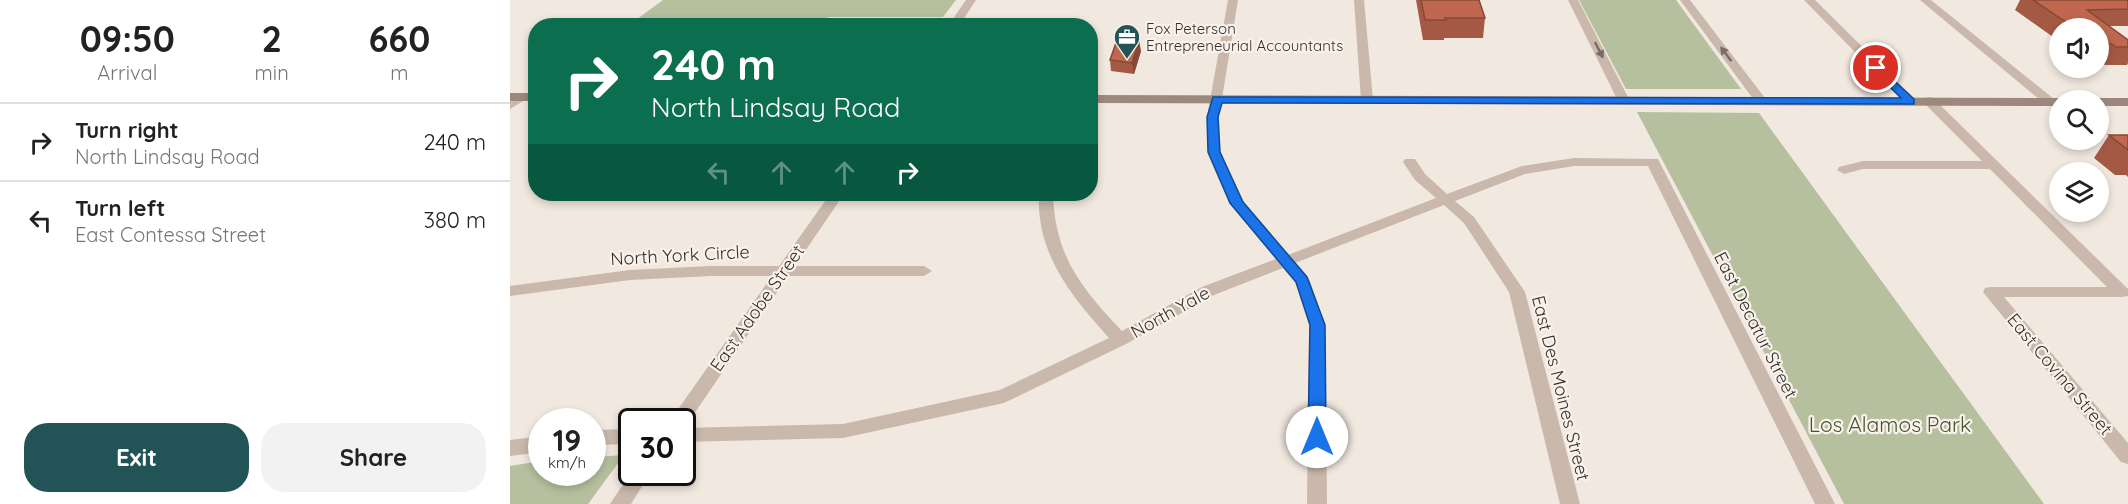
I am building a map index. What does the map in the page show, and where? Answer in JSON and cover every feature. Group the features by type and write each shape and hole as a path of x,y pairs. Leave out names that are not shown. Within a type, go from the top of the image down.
{"main road":[{"path":"1098,99 2049,102"},
{"path":"2109,102 2128,102"}],"street":[{"path":"959,18 971,0"},
{"path":"1233,0 1213,117 1214,152 1237,203 1302,281 1317,325 1317,504"},
{"path":"1359,0 1367,100"},
{"path":"1573,0 1624,101"},
{"path":"1685,0 1761,101"},
{"path":"1809,0 1910,101"},
{"path":"1925,0 2049,97"},
{"path":"510,105 516,97"},
{"path":"1929,101 1995,165"},
{"name":"East Des Moines Street","path":"1410,162 1420,177 1469,220 1517,292 1570,504"},
{"name":"North Yale","path":"696,435 843,431 1004,396 1120,340 1208,291 1522,170 1574,162 1653,162"},
{"name":"East Decatur Street","path":"1653,162 1825,504"},
{"path":"1844,170 1863,165 1995,165"},
{"name":"East Covina Street","path":"1995,165 2122,292 1991,292 2128,456"},
{"name":"East Adobe Street","path":"688,408 832,201"},
{"path":"1046,201 1045,215 1051,242 1064,272 1079,295 1120,340"},
{"name":"North York Circle","path":"510,291 630,275 783,271 924,271"},
{"path":"510,448 528,446"},
{"path":"620,504 632,486"}],"green space":[{"path":"663,0 956,0 943,17 639,18"},
{"path":"1579,0 1676,0 1741,89 1626,89"},
{"name":"Los Alamos Park","path":"1637,112 1759,113 2044,504 1844,504"},
{"path":"618,455 618,463 606,480 606,456"},
{"path":"528,463 528,486 601,486 588,504 510,504 510,466"}],"building":[{"path":"1421,0 1479,0 1485,18 1425,20"},
{"path":"2033,0 2128,0 2128,9 2087,10 2098,18 2060,18"},
{"path":"2109,26 2128,40 2128,47 2116,47 2109,42"},
{"path":"1117,40 1139,40 1132,63 1110,60"},
{"path":"2109,135 2128,135 2128,150"}],"place":[{"name":"Fox Peterson Entrepreneurial Accountants","path":"1127,60"}],"route":[{"path":"1317,437 1317,325 1302,281 1237,203 1214,152 1213,117 1217,99 1910,101 1876,68"}]}
